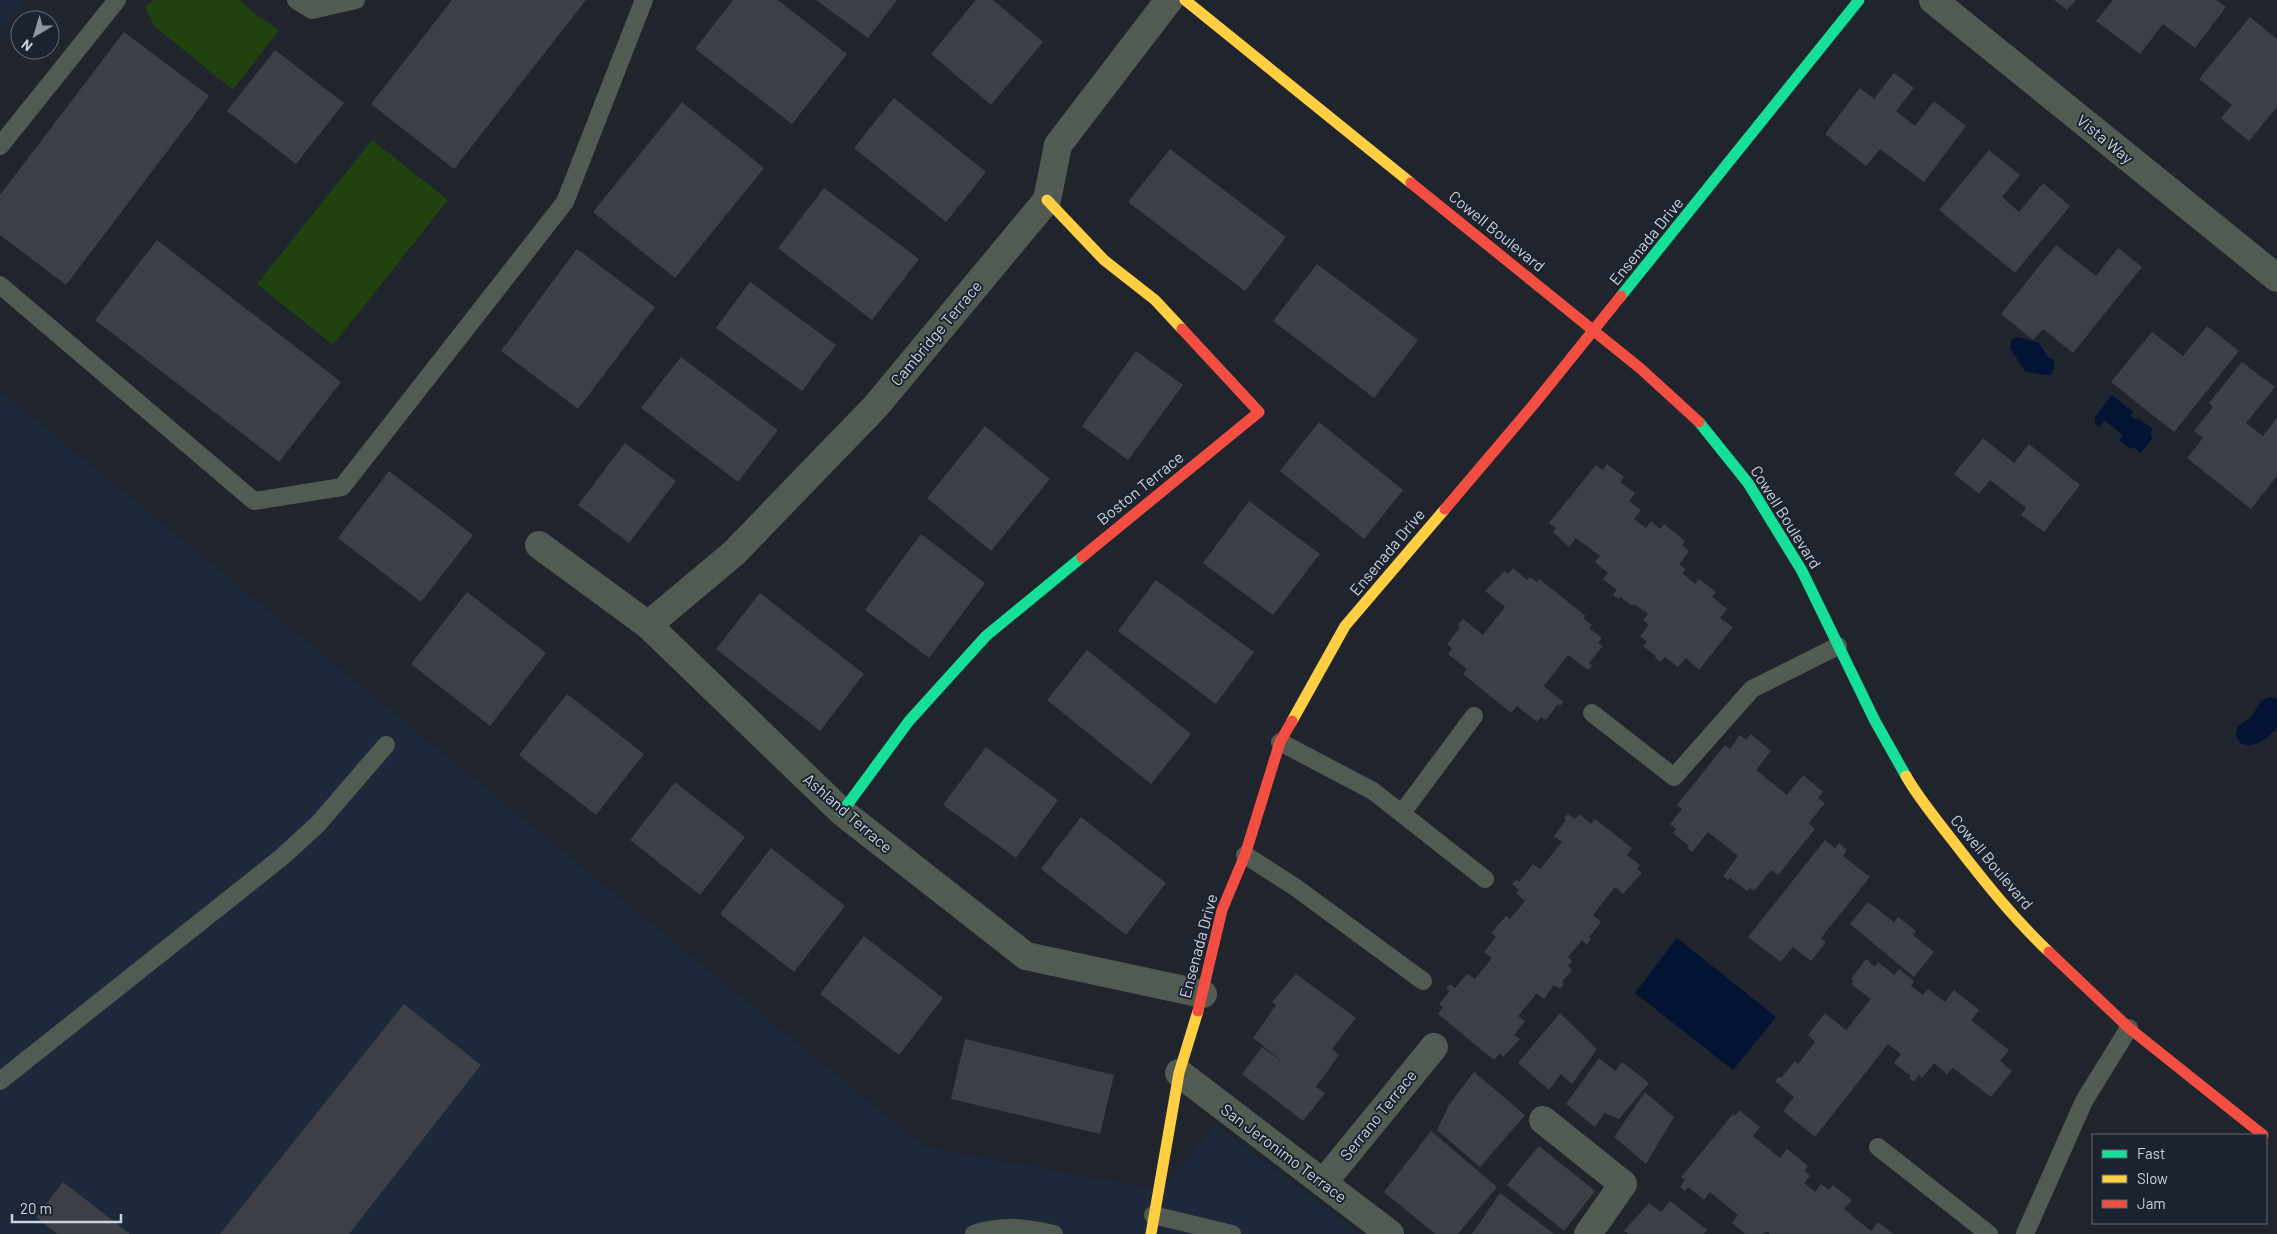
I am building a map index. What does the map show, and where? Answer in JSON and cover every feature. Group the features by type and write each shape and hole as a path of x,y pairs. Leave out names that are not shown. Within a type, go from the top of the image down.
{"street":[{"name":"Cambridge Terrace","path":"648,624 734,553 876,406 1047,200 1058,145 1169,0"},
{"name":"Cowell Boulevard","path":"1185,0 1641,369 1702,424 1748,483 1802,571 1875,721 1920,800 1974,868 2034,938 2129,1028 2262,1134"},
{"name":"Ensenada Drive","path":"1151,1234 1179,1073 1203,994 1222,910 1245,855 1280,742 1345,626 1594,331 1859,0"},
{"name":"Vista Way","path":"1933,0 2277,278"},
{"name":"Boston Terrace","path":"842,812 909,720 986,636 1259,412 1155,300 1104,260 1047,200"},
{"name":"Ashland Terrace","path":"539,545 648,624 842,812 1026,956 1203,994"},
{"name":"Serrano Terrace","path":"1323,1183 1434,1047"},
{"name":"San Jeronimo Terrace","path":"1179,1073 1390,1234"},
{"path":"1543,1120 1623,1184 1588,1234"}],"lane":[{"path":"0,146 117,0"},
{"path":"296,0 312,10 356,0"},
{"path":"0,285 254,501 342,487 565,202 644,0"},
{"path":"1592,713 1674,777 1752,688 1838,646"},
{"path":"1402,813 1474,716"},
{"path":"1280,742 1373,791 1485,879"},
{"path":"0,1081 282,857 318,824 386,745"},
{"path":"1245,855 1295,887 1423,981"},
{"path":"2025,1234 2084,1101 2129,1028"},
{"path":"1878,1147 1989,1234"},
{"path":"1153,1215 1232,1234"},
{"path":"974,1234 990,1228 1032,1229 1054,1234"}],"shaded area":[{"path":"0,0 24,0 16,10 10,10 10,18 0,31"},
{"path":"0,391 924,1147 1161,1190 1216,1125 1360,1234 0,1234"}],"green space":[{"path":"153,0 240,0 254,13 279,30 233,90 154,26 145,7"},
{"path":"372,140 448,200 333,345 257,284"}],"water":[{"path":"2018,337 2039,343 2048,357 2054,360 2054,368 2051,375 2025,371 2010,348 2012,339"},
{"path":"2112,395 2133,412 2131,416 2136,420 2138,418 2153,429 2150,434 2153,437 2141,453 2133,447 2131,449 2119,440 2123,435 2104,420 2099,427 2095,424 2095,417"},
{"path":"2270,697 2277,699 2277,728 2260,742 2250,745 2240,743 2236,735 2238,726 2252,716 2261,701"},
{"path":"1677,938 1776,1017 1733,1070 1635,993"}],"building":[{"path":"452,0 586,0 454,169 371,104"},
{"path":"733,0 778,0 847,54 792,124 695,49"},
{"path":"816,0 897,0 868,38"},
{"path":"976,0 993,0 1043,42 991,105 931,54"},
{"path":"2054,0 2076,0 2067,10"},
{"path":"2113,0 2216,0 2226,7 2195,48 2163,24 2140,54 2096,21"},
{"path":"2250,17 2277,39 2277,107 2249,141 2221,118 2232,105 2199,79"},
{"path":"124,32 209,96 66,285 0,235 0,195"},
{"path":"275,50 344,103 296,164 227,111"},
{"path":"1894,73 1914,88 1896,111 1915,126 1934,101 1966,126 1924,182 1880,149 1866,166 1825,134 1860,88 1874,99"},
{"path":"894,98 986,172 946,222 854,148"},
{"path":"682,102 764,168 675,278 593,212"},
{"path":"1170,149 1286,237 1245,291 1128,202"},
{"path":"1989,150 2020,175 2002,197 2019,212 2043,183 2070,206 2015,273 1939,210"},
{"path":"824,188 919,259 872,320 778,248"},
{"path":"157,240 341,382 279,462 95,320"},
{"path":"2056,245 2096,276 2118,248 2142,267 2073,353 2043,329 2033,340 2001,314"},
{"path":"577,249 655,307 578,409 501,351"},
{"path":"1317,264 1418,340 1374,398 1273,321"},
{"path":"750,282 836,345 802,391 716,328"},
{"path":"2207,326 2239,351 2174,432 2111,382 2152,332 2183,356"},
{"path":"1136,351 1183,385 1128,460 1082,426"},
{"path":"681,357 778,430 738,482 641,408"},
{"path":"2242,362 2275,387 2246,423 2263,436 2277,418 2277,476 2251,509 2187,458 2203,438 2194,431 2213,407 2209,403"},
{"path":"1319,422 1403,490 1364,539 1280,471"},
{"path":"985,426 1050,479 991,551 927,498"},
{"path":"1983,438 2014,463 2029,444 2080,485 2044,532 2021,515 2026,508 1990,480 1979,494 1954,474"},
{"path":"625,443 676,481 629,543 578,505"},
{"path":"1607,464 1624,477 1620,482 1635,493 1629,501 1641,510 1634,519 1646,528 1651,521 1660,529 1664,524 1685,541 1682,545 1689,551 1679,564 1686,569 1682,573 1695,584 1699,579 1716,592 1712,597 1727,609 1720,618 1733,627 1699,670 1686,658 1678,667 1665,657 1660,662 1655,658 1656,656 1643,646 1647,642 1640,636 1649,625 1643,620 1648,614 1634,604 1632,606 1620,597 1619,599 1613,595 1617,590 1603,579 1608,573 1595,562 1600,556 1576,538 1569,547 1553,532 1556,528 1549,523 1596,465 1603,470"},
{"path":"389,471 473,535 421,602 338,538"},
{"path":"1249,501 1320,554 1273,615 1203,563"},
{"path":"921,534 985,583 929,658 865,610"},
{"path":"1513,568 1527,580 1530,577 1537,582 1539,579 1586,616 1583,618 1592,625 1589,628 1602,638 1598,643 1603,646 1589,663 1592,666 1588,670 1568,655 1544,686 1563,702 1560,706 1558,704 1546,720 1541,717 1537,722 1517,706 1511,713 1463,674 1467,669 1448,654 1452,648 1447,644 1460,627 1458,625 1463,619 1483,635 1505,607 1485,591 1505,571 1508,574"},
{"path":"1156,580 1254,652 1216,704 1118,631"},
{"path":"467,592 546,653 490,726 411,664"},
{"path":"760,593 864,674 820,731 716,649"},
{"path":"1087,650 1191,734 1151,784 1047,700"},
{"path":"567,694 644,754 596,815 519,755"},
{"path":"1751,734 1771,751 1756,770 1787,795 1803,775 1823,792 1818,798 1825,803 1809,823 1815,829 1778,875 1771,870 1754,891 1750,888 1747,891 1730,878 1728,880 1723,876 1738,856 1708,832 1692,852 1687,848 1689,846 1673,833 1676,829 1670,824 1682,809 1677,805 1725,745 1730,749 1740,735 1746,740"},
{"path":"986,747 1058,800 1016,858 943,805"},
{"path":"675,782 745,837 700,895 630,840"},
{"path":"1568,814 1575,819 1580,814 1591,824 1595,819 1632,848 1627,855 1640,865 1637,869 1642,873 1623,894 1615,887 1593,915 1601,922 1589,937 1591,939 1587,945 1582,940 1568,957 1572,961 1568,966 1572,970 1562,982 1564,984 1560,989 1554,985 1544,999 1537,993 1518,1016 1525,1021 1514,1035 1520,1039 1503,1057 1500,1053 1494,1060 1438,1014 1443,1007 1439,1004 1450,991 1446,989 1450,984 1455,988 1467,974 1475,979 1492,958 1484,952 1496,937 1491,933 1506,916 1510,919 1525,901 1516,893 1519,890 1512,884 1516,880 1519,882 1533,864 1540,869 1562,842 1554,836 1566,820 1564,818"},
{"path":"1081,817 1166,883 1126,935 1041,869"},
{"path":"1825,840 1835,848 1839,843 1847,850 1843,856 1870,877 1821,938 1826,942 1811,961 1793,947 1781,962 1748,937"},
{"path":"771,848 845,906 794,972 720,914"},
{"path":"1868,902 1894,922 1898,917 1916,931 1913,935 1934,952 1914,977 1850,924"},
{"path":"864,936 943,998 899,1055 820,994"},
{"path":"1866,959 1875,967 1878,962 1894,975 1899,969 1914,981 1911,986 1923,995 1928,989 1945,1002 1954,990 1979,1010 1971,1020 2009,1050 2000,1061 2012,1071 1991,1097 1953,1068 1947,1074 1934,1063 1922,1078 1919,1075 1914,1082 1909,1078 1911,1076 1894,1063 1901,1054 1888,1044 1815,1137 1783,1111 1794,1097 1775,1081 1779,1077 1781,1078 1795,1061 1798,1064 1815,1042 1808,1035 1825,1013 1846,1030 1871,999 1851,984 1854,981 1851,979"},
{"path":"1296,974 1356,1018 1332,1049 1339,1055 1316,1087 1325,1093 1303,1121 1242,1074 1262,1047 1287,1065 1253,1038 1276,1005 1272,1002"},
{"path":"404,1004 481,1065 349,1234 220,1234"},
{"path":"1560,1013 1597,1049 1572,1084 1561,1074 1549,1090 1518,1063"},
{"path":"965,1039 1114,1075 1100,1134 951,1099"},
{"path":"1599,1058 1615,1071 1622,1062 1649,1083 1619,1119 1604,1113 1595,1127 1566,1104"},
{"path":"1474,1072 1525,1115 1480,1167 1437,1130 1449,1105"},
{"path":"1645,1092 1674,1117 1646,1164 1614,1137"},
{"path":"1739,1110 1760,1127 1753,1136 1780,1158 1787,1149 1808,1166 1805,1171 1810,1176 1804,1183 1815,1192 1821,1184 1829,1190 1833,1185 1852,1200 1844,1209 1871,1231 1878,1222 1893,1234 1770,1234 1766,1231 1764,1234 1745,1234 1732,1223 1738,1215 1710,1192 1704,1200 1688,1187 1685,1191 1680,1187 1685,1180 1681,1177 1733,1114 1735,1116"},
{"path":"1431,1131 1497,1187 1458,1234 1435,1234 1384,1192"},
{"path":"1539,1146 1595,1191 1564,1231 1507,1185"},
{"path":"63,1182 130,1234 57,1234 36,1217"},
{"path":"1500,1193 1554,1234 1472,1234"},
{"path":"1670,1201 1707,1230 1704,1234 1628,1234 1624,1231 1649,1203 1661,1212"}],"traffic: fast":[{"path":"1621,296 1859,0"},
{"path":"1699,422 1748,483 1802,571 1875,721 1906,776"},
{"path":"842,812 909,721 986,636 1082,557"}],"traffic: slow":[{"path":"1185,0 1411,183"},
{"path":"1047,200 1104,260 1155,300 1182,329"},
{"path":"1292,721 1345,626 1445,509"},
{"path":"1906,776 1928,809 1987,885 2049,952"},
{"path":"1151,1234 1179,1073 1198,1011"}],"traffic: jam":[{"path":"1411,183 1641,369 1699,422"},
{"path":"1445,509 1534,404 1621,296"},
{"path":"1082,557 1259,412 1182,329"},
{"path":"1198,1011 1222,910 1245,855 1280,742 1292,721"},
{"path":"2049,952 2129,1028 2262,1134"}]}
